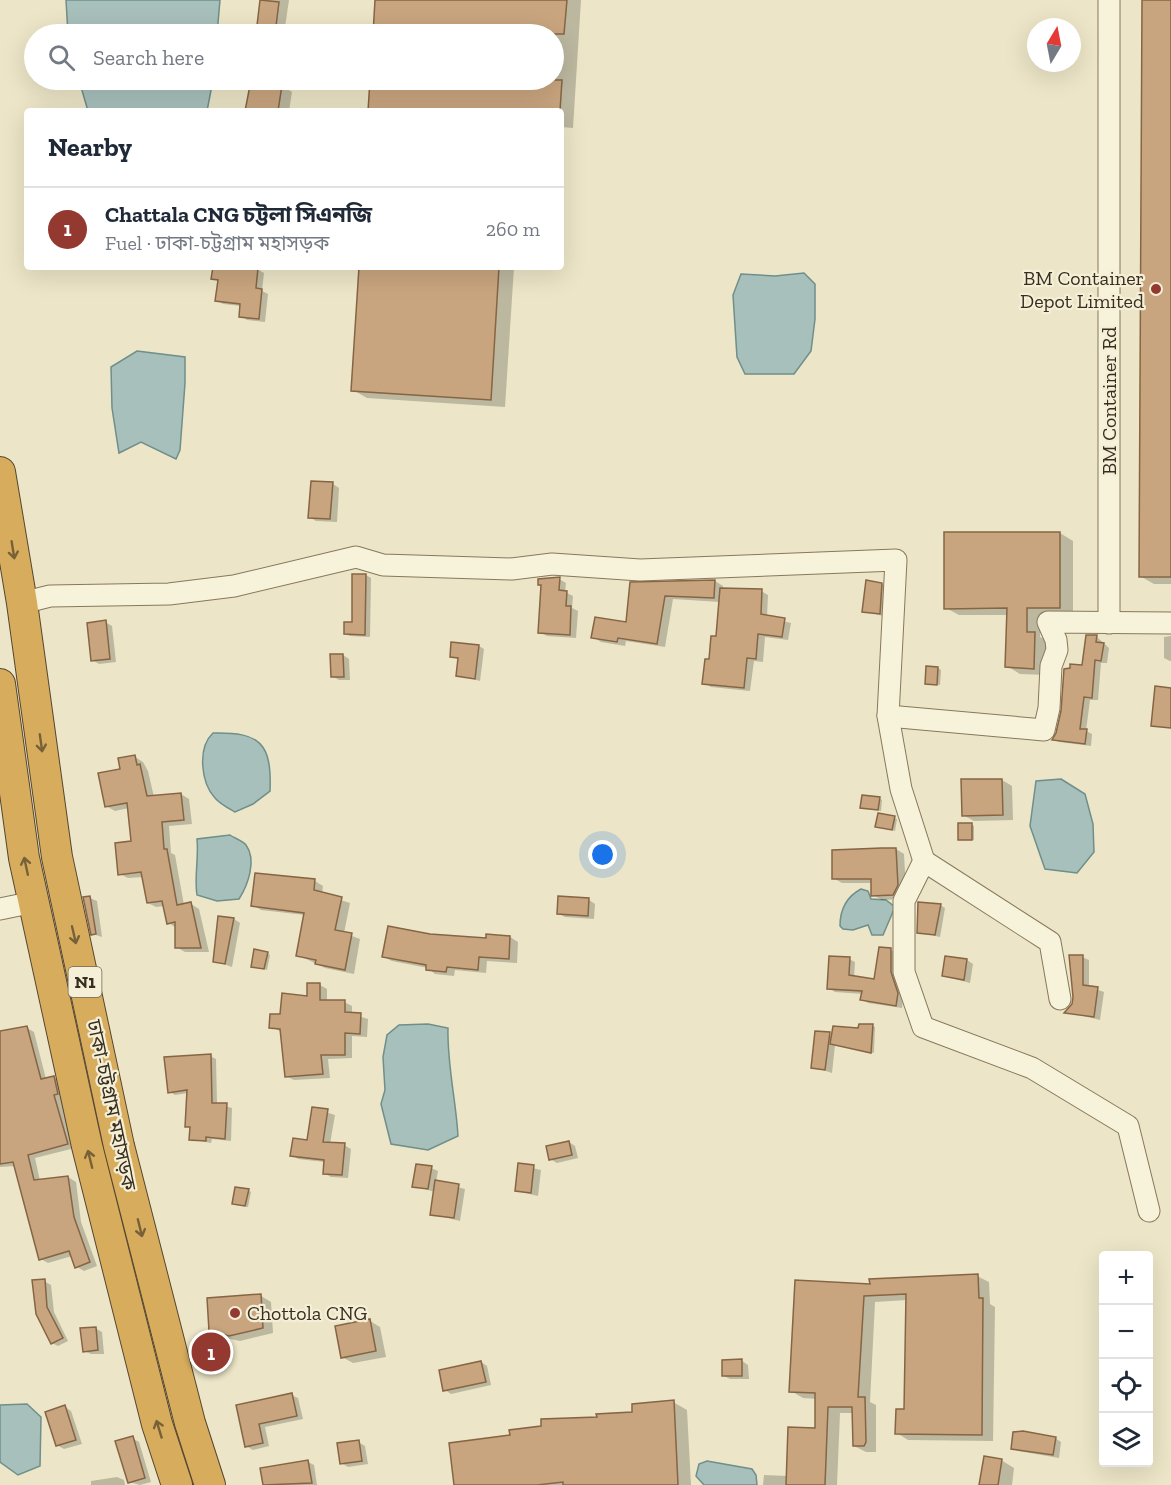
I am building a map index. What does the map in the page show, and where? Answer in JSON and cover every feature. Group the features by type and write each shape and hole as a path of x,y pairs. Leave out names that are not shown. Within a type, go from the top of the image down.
{"highway":[{"name":"ঢাকা-চট্টগ্রাম মহাসড়ক","path":"0,472 22,603 57,857 119,1146 190,1423 210,1485"},
{"name":"ঢাকা-চট্টগ্রাম মহাসড়ক","path":"0,684 24,858 87,1146 157,1424 177,1485"}],"street":[{"name":"BM Container Rd","path":"1109,0 1109,622"},
{"path":"22,603 50,596 169,594 234,586 356,557 383,565 512,570 552,564 640,570 896,560 888,716 900,789 924,861 1050,942 1060,999"},
{"path":"888,716 1044,730 1049,708 1051,666 1057,650 1056,640 1048,622 1171,623"},
{"path":"924,861 904,902 904,972 923,1027 1032,1068 1128,1126 1149,1211"},
{"path":"0,909 34,902"}],"water":[{"path":"66,0 220,0 218,24 67,24"},
{"path":"82,90 211,90 208,108 87,108"},
{"path":"804,273 815,284 815,319 811,351 794,374 745,374 737,357 733,295 741,274 775,276"},
{"path":"137,351 185,357 180,450 176,459 141,442 119,453 112,408 111,367"},
{"path":"213,733 229,733 252,738 265,751 269,762 270,791 253,804 235,812 215,798 210,792 204,775 203,756 208,739"},
{"path":"1061,779 1085,794 1093,824 1094,852 1077,873 1045,869 1030,826 1036,781"},
{"path":"230,835 246,845 251,858 248,880 239,899 217,901 197,895 197,839"},
{"path":"861,889 868,891 871,899 886,900 895,907 883,935 872,935 868,925 853,930 843,929 840,926 845,904"},
{"path":"428,1024 448,1028 458,1136 428,1150 391,1144 381,1104 385,1090 383,1057 387,1035 399,1025"},
{"path":"27,1404 41,1417 40,1466 18,1475 0,1462 0,1405"},
{"path":"707,1461 752,1469 756,1475 757,1485 704,1485 696,1476 699,1464"}],"building":[{"path":"260,0 279,2 276,24 257,24"},
{"path":"375,0 567,0 564,34 564,24 374,24"},
{"name":"BM Container Depot Limited","path":"1142,0 1171,0 1171,577 1139,577"},
{"path":"249,90 281,90 278,108 246,108"},
{"path":"369,90 561,90 560,108 368,108"},
{"path":"212,270 258,270 256,288 262,289 259,319 239,317 240,304 215,301 218,280 211,279"},
{"path":"359,270 499,270 491,400 351,391"},
{"path":"311,481 333,482 330,519 308,518"},
{"path":"944,532 1060,532 1060,608 1027,608 1027,632 1035,632 1034,669 1005,667 1007,608 944,609"},
{"path":"352,574 366,574 365,635 344,634 344,622 352,622"},
{"path":"560,577 559,590 567,591 566,606 571,606 570,635 538,633 541,585 538,585 538,579"},
{"path":"715,580 714,598 665,596 657,644 618,638 617,642 591,638 595,617 626,622 630,582"},
{"path":"866,580 882,583 880,614 862,612"},
{"path":"720,588 762,589 761,614 785,618 782,637 758,634 756,659 747,658 744,688 702,684 705,659 709,659 711,636 716,636"},
{"path":"106,620 110,659 91,661 87,623"},
{"path":"1086,635 1097,635 1096,642 1104,643 1101,661 1095,660 1092,698 1084,697 1080,729 1087,729 1085,744 1052,740 1061,711 1064,669 1070,668 1070,664 1082,665"},
{"path":"451,642 479,645 475,679 456,676 458,658 450,657"},
{"path":"330,654 343,654 344,677 331,677"},
{"path":"926,666 938,667 937,685 925,684"},
{"path":"1155,686 1171,688 1171,728 1151,726"},
{"path":"135,755 137,765 140,764 147,796 181,793 184,820 162,822 164,849 167,849 177,905 191,902 201,948 175,948 175,922 167,924 162,901 147,903 141,872 118,875 115,843 131,841 127,803 105,807 98,773 120,769 118,758"},
{"path":"961,779 1002,779 1003,815 962,816"},
{"path":"862,795 880,797 878,810 860,808"},
{"path":"878,813 895,816 892,830 875,827"},
{"path":"958,823 972,823 972,840 958,840"},
{"path":"896,848 898,885 893,895 871,896 871,879 832,879 832,850"},
{"path":"255,873 315,879 314,890 342,897 335,930 352,933 345,970 315,964 316,960 296,956 304,913 251,906"},
{"path":"90,896 96,934 91,935 83,897"},
{"path":"558,896 589,898 588,916 557,914"},
{"path":"918,902 941,904 935,935 917,933"},
{"path":"218,916 234,918 225,964 213,962"},
{"path":"388,926 430,934 486,938 486,934 510,936 509,959 479,957 478,970 447,967 446,972 426,970 426,965 382,957"},
{"path":"879,947 891,948 891,972 898,993 896,1006 860,1000 862,991 827,989 829,956 850,957 849,975 874,979"},
{"path":"254,949 268,952 264,969 251,967"},
{"path":"1069,955 1083,955 1083,985 1098,987 1094,1017 1064,1013 1072,1004 1073,997"},
{"path":"945,956 967,959 964,980 942,976"},
{"path":"307,983 320,983 320,1000 345,1000 345,1012 361,1013 360,1034 345,1033 345,1055 321,1055 323,1074 285,1077 280,1029 269,1028 270,1014 280,1014 282,993 307,996"},
{"path":"859,1024 873,1024 871,1053 830,1044 833,1026 858,1028"},
{"path":"27,1026 41,1079 54,1076 58,1094 54,1095 68,1144 28,1155 34,1180 68,1176 74,1217 90,1262 75,1268 69,1251 39,1260 13,1162 0,1164 0,1031"},
{"path":"815,1031 830,1032 825,1070 811,1068"},
{"path":"211,1054 212,1103 227,1103 225,1139 206,1137 206,1141 189,1140 190,1127 185,1127 187,1090 168,1093 164,1057"},
{"path":"312,1107 328,1109 323,1142 345,1143 342,1175 323,1174 324,1160 290,1156 293,1138 307,1140"},
{"path":"569,1141 572,1155 549,1160 546,1146"},
{"path":"518,1163 534,1165 531,1193 515,1191"},
{"path":"416,1164 432,1166 428,1189 412,1187"},
{"path":"435,1180 459,1184 454,1218 430,1215"},
{"path":"235,1187 249,1189 245,1206 232,1204"},
{"path":"978,1274 979,1298 983,1298 982,1435 895,1434 896,1409 904,1409 906,1294 864,1296 858,1397 865,1397 866,1442 864,1446 853,1446 852,1407 828,1407 825,1485 786,1485 788,1427 815,1428 815,1393 789,1392 795,1280 870,1284 869,1279"},
{"path":"45,1279 47,1307 63,1338 51,1344 36,1314 32,1280"},
{"name":"Chottola CNG","path":"261,1294 263,1328 229,1336 209,1331 207,1298"},
{"path":"370,1319 376,1351 341,1358 335,1326"},
{"path":"96,1327 98,1350 83,1352 80,1328"},
{"path":"742,1359 742,1376 722,1376 722,1360"},
{"path":"481,1361 486,1382 443,1391 439,1370"},
{"path":"292,1393 297,1416 259,1424 263,1443 245,1447 236,1405"},
{"path":"674,1400 678,1485 563,1485 563,1482 537,1485 454,1485 449,1443 510,1435 509,1430 541,1426 541,1419 597,1417 596,1414 632,1412 632,1404"},
{"path":"65,1405 76,1440 56,1446 45,1412"},
{"path":"1023,1431 1056,1437 1053,1455 1011,1449 1013,1432"},
{"path":"133,1436 145,1478 128,1483 115,1441"},
{"path":"359,1440 362,1461 340,1464 337,1443"},
{"path":"984,1456 1002,1459 998,1485 979,1485"},
{"path":"308,1460 312,1483 263,1485 260,1468"}],"place":[{"name":"BM Container Depot Limited","path":"1156,289"},
{"name":"Chottola CNG","path":"235,1313"},
{"name":"Chattala CNG চট্টলা সিএনজি","path":"211,1352"}]}
